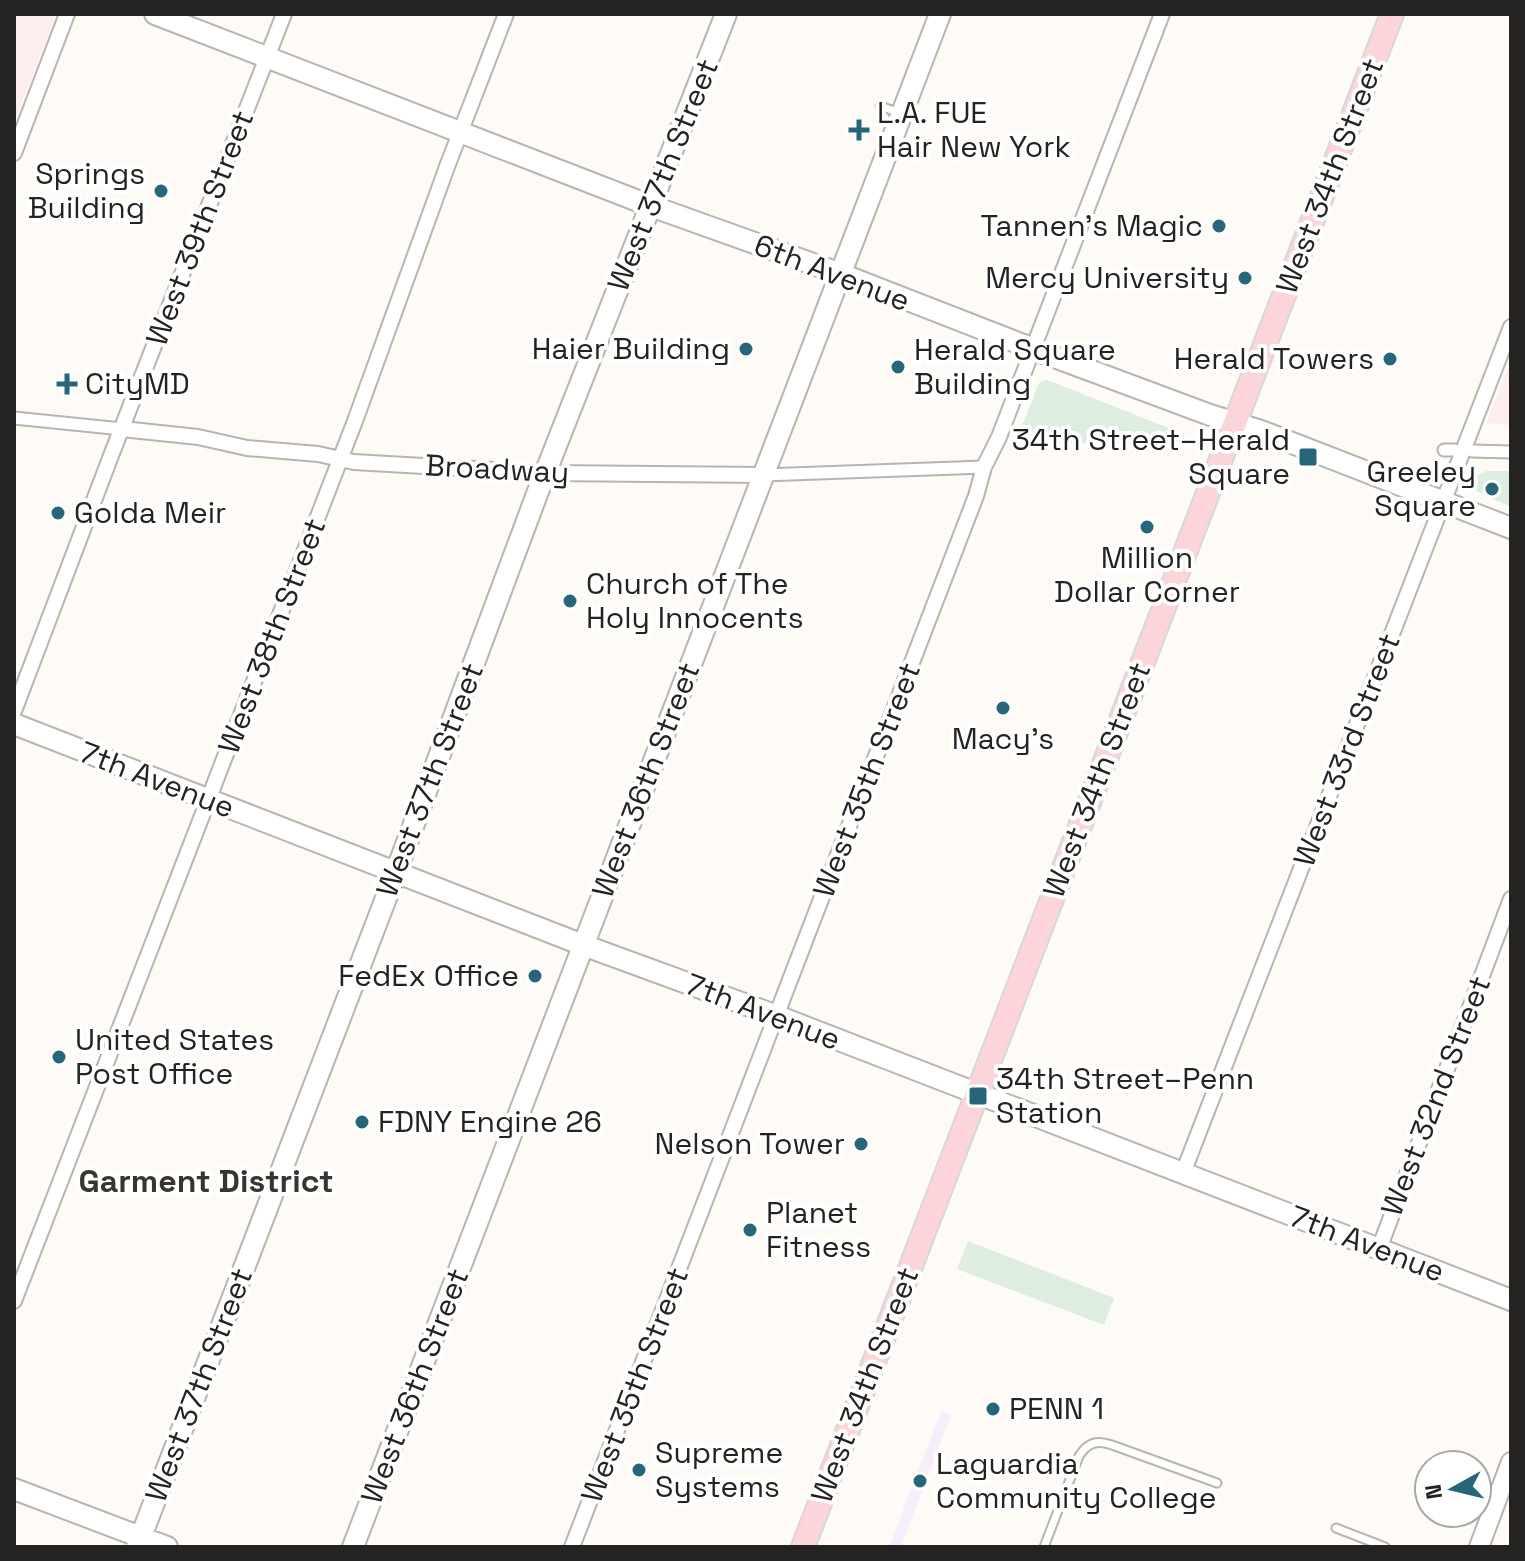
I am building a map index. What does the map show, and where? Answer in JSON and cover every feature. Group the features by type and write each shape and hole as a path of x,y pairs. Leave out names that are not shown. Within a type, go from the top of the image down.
{"main road":[{"name":"6th Avenue","path":"155,14 651,206 841,274 1511,528"},
{"name":"West 37th Street","path":"139,1542 545,473 726,14"},
{"name":"West 36th Street","path":"353,1547 940,14"},
{"name":"West 34th Street","path":"803,1547 1392,14"},
{"name":"7th Avenue","path":"14,724 1511,1300"},
{"path":"14,1489 139,1542 167,1547"}],"street":[{"path":"14,153 67,14"},
{"name":"West 39th Street","path":"14,711 284,14"},
{"name":"West 38th Street","path":"14,1301 340,459 506,14"},
{"name":"West 35th Street","path":"572,1547 976,496 984,467 999,437 1162,14"},
{"name":"West 33rd Street","path":"1183,1173 1511,327"},
{"name":"Broadway","path":"14,418 198,437 247,448 318,454 354,462 545,473 763,475 984,467"},
{"path":"1472,451 1511,452"},
{"name":"West 32nd Street","path":"1379,1249 1511,899"},
{"path":"1479,1547 1511,1462"}],"lane":[{"path":"880,106 902,114"},
{"path":"1044,1547 1079,1456 1090,1444 1104,1442 1217,1483"},
{"path":"1336,1528 1385,1547"}],"shaded area":[{"path":"14,14 56,14 14,123"},
{"path":"1511,361 1511,425 1486,423"},
{"name":"Laguardia Community College","path":"941,1411 951,1415 901,1547 889,1547"}],"green space":[{"path":"1047,380 1184,434 1186,442 1170,446 1026,440 1022,426 1038,385"},
{"name":"Greeley Square","path":"1487,471 1511,471 1511,507 1474,490 1476,476"},
{"path":"968,1241 1114,1298 1104,1325 957,1269"}],"place":[{"name":"L.A. FUE Hair New York","path":"859,130"},
{"name":"Springs Building","path":"161,191"},
{"name":"Tannen’s Magic","path":"1219,226"},
{"name":"Mercy University","path":"1245,278"},
{"name":"Haier Building","path":"746,349"},
{"name":"Herald Towers","path":"1390,359"},
{"name":"Herald Square Building","path":"898,367"},
{"name":"CityMD","path":"67,384"},
{"name":"34th Street–Herald Square","path":"1308,457"},
{"name":"Greeley Square","path":"1492,489"},
{"name":"Golda Meir","path":"58,513"},
{"name":"Million Dollar Corner","path":"1147,527"},
{"name":"Church of The Holy Innocents","path":"570,601"},
{"name":"Macy's","path":"1003,708"},
{"name":"FedEx Office","path":"535,976"},
{"name":"United States Post Office","path":"59,1057"},
{"name":"34th Street–Penn Station","path":"978,1096"},
{"name":"FDNY Engine 26","path":"362,1122"},
{"name":"Nelson Tower","path":"861,1144"},
{"name":"Planet Fitness","path":"750,1230"},
{"name":"PENN 1","path":"993,1409"},
{"name":"Supreme Systems","path":"639,1470"},
{"name":"Laguardia Community College","path":"920,1481"}],"district":[{"name":"Garment District","path":"206,1181"}]}
